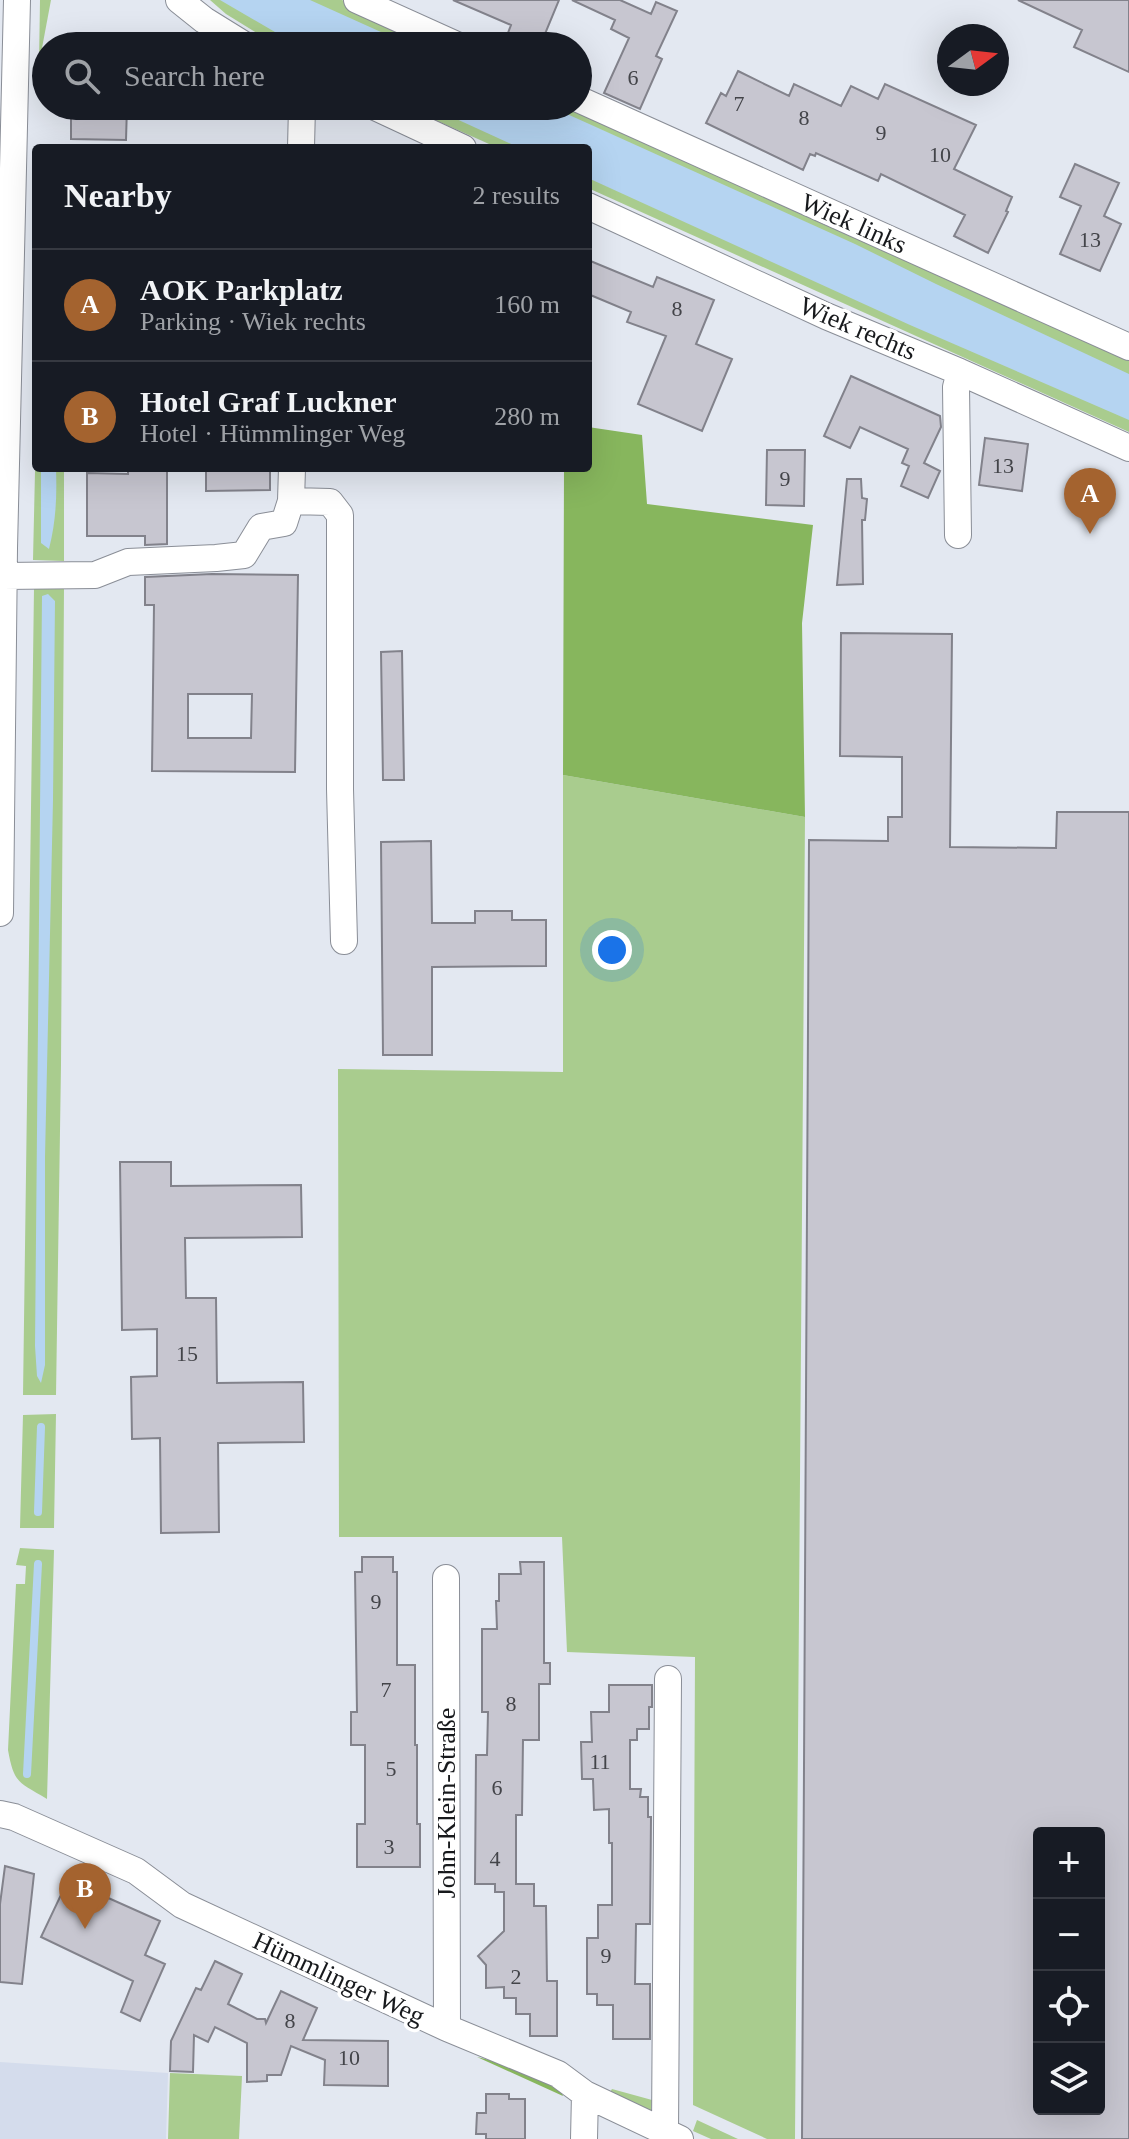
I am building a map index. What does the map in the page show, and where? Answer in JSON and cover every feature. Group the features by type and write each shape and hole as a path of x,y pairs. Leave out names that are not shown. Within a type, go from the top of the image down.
{"street":[{"path":"0,913 6,250 24,198 8,49 17,0"},
{"path":"179,0 223,32"},
{"path":"357,0 428,32"},
{"name":"Wiek links","path":"592,105 1129,347"},
{"path":"301,144 302,120"},
{"path":"403,120 454,144"},
{"name":"Wiek rechts","path":"592,208 826,316 1129,448"},
{"path":"958,535 956,387 960,372"},
{"path":"2,568 95,575 128,562 244,555 261,527 284,523 291,501 292,472"},
{"path":"291,501 330,502 340,515 340,789 344,941"},
{"name":"John-Klein-Straße","path":"446,1578 447,2028"},
{"path":"668,1679 673,2136"},
{"name":"Hümmlinger Weg","path":"0,1814 14,1817 136,1871 182,1905 447,2028 558,2074 585,2094 673,2136"},
{"path":"584,2139 585,2094"}],"shaded area":[{"path":"0,2062 168,2073 166,2139 0,2139"}],"green space":[{"path":"40,0 51,0 45,32 40,32"},
{"path":"210,0 342,0 413,32 255,32"},
{"path":"592,113 1129,359 1129,432 592,190 592,144 489,144 435,120 592,120"},
{"path":"592,428 642,435 647,504 813,525 802,623 805,817 563,775 564,472 592,472"},
{"path":"35,472 64,472 64,561 33,560"},
{"path":"64,587 56,1395 23,1395 34,588"},
{"path":"563,775 805,817 795,2139 767,2139 693,2105 695,1657 567,1652 562,1537 339,1537 338,1069 563,1072"},
{"path":"56,1414 54,1528 20,1528 23,1415"},
{"path":"20,1548 54,1550 47,1799 19,1781 8,1750 16,1584 25,1584 26,1566 16,1565"},
{"path":"477,2057 558,2084 563,2096"},
{"path":"170,2073 242,2076 239,2139 168,2139"},
{"path":"612,2089 652,2100 651,2111 610,2092"},
{"path":"697,2120 738,2139 711,2139 693,2131"}],"water":[{"path":"220,0 310,0 381,32 275,32"},
{"path":"459,120 580,120 587,123 855,244 1129,374 1129,420 910,325 592,180 592,144 511,144"},
{"path":"41,472 56,472 56,509 49,549 41,543"},
{"path":"48,594 55,601 45,1157 45,1365 41,1383 37,1376 35,1346 42,596"}],"building":[{"path":"453,0 559,0 546,32 508,32 511,25"},
{"path":"572,0 620,0 651,14 656,2 677,11 656,56 662,59 640,109 604,93 629,38 611,29 615,20"},
{"path":"1018,0 1129,0 1129,72 1074,47 1082,30"},
{"path":"738,71 789,96 794,84 841,106 851,86 878,99 885,84 976,125 954,169 1012,197 988,253 954,236 965,215 881,174 878,181 816,153 815,156 810,154 803,170 706,123 721,93 726,96"},
{"path":"71,120 127,120 126,140 71,139"},
{"path":"1075,164 1119,183 1104,216 1121,224 1100,271 1060,254 1081,206 1060,197"},
{"path":"592,262 653,287 657,277 714,300 696,344 732,359 702,431 638,404 666,336 627,322 631,312 592,296"},
{"path":"851,376 940,416 941,427 924,463 940,471 928,498 901,486 909,466 902,463 908,449 860,427 850,448 824,436"},
{"path":"985,438 1028,444 1022,491 979,485"},
{"path":"767,450 805,450 804,506 766,505"},
{"path":"167,472 167,544 145,545 145,536 87,536 87,473"},
{"path":"206,472 270,472 270,490 206,491"},
{"path":"847,479 861,479 862,498 867,499 865,520 862,520 863,584 837,585"},
{"path":"298,575 295,772 152,771 154,605 145,605 145,577","holes":["188,694 252,694 251,738 188,738"]},
{"path":"841,633 952,634 950,847 1056,848 1057,812 1129,812 1129,2139 802,2139 809,840 888,841 888,817 902,817 902,757 840,756"},
{"path":"402,651 404,780 383,780 381,652"},
{"path":"431,841 432,923 475,923 475,911 512,911 512,920 546,920 546,966 432,967 432,1055 383,1055 381,842"},
{"path":"120,1162 171,1162 171,1186 301,1185 302,1237 185,1238 186,1298 216,1298 217,1383 303,1382 304,1442 218,1443 219,1532 161,1533 160,1438 132,1439 131,1377 157,1376 157,1329 122,1330"},
{"path":"362,1557 393,1557 393,1572 397,1572 397,1665 415,1665 420,1867 357,1867 357,1824 365,1824 365,1745 351,1745 351,1712 357,1712 355,1572 362,1572"},
{"path":"520,1562 544,1562 544,1663 550,1663 550,1684 539,1684 539,1740 523,1740 522,1815 516,1815 516,1884 534,1884 534,1906 546,1906 547,1981 557,1981 557,2036 530,2036 530,2014 516,2014 516,1998 504,1998 504,1987 486,1988 486,1965 478,1956 504,1931 504,1892 495,1892 495,1884 475,1884 476,1755 487,1755 488,1712 482,1712 482,1629 497,1629 499,1574 521,1574"},
{"path":"609,1685 652,1685 649,1729 637,1729 637,1740 630,1740 630,1789 641,1789 640,1797 648,1797 648,1817 651,1817 650,1924 636,1924 635,1984 650,1984 650,2039 613,2039 613,2005 597,2005 597,1994 587,1994 587,1938 598,1938 598,1905 612,1905 612,1843 609,1843 609,1809 594,1810 593,1779 582,1779 581,1742 592,1742 591,1712 609,1712"},
{"path":"5,1866 34,1874 22,1984 0,1982 0,1904"},
{"path":"68,1880 160,1921 145,1955 165,1964 140,2021 121,2012 133,1981 41,1937"},
{"path":"215,1961 242,1974 228,2004 257,2019 265,2019 266,2023 281,1991 317,2008 303,2040 388,2041 388,2086 324,2085 325,2060 291,2046 281,2075 267,2075 267,2081 247,2082 247,2043 215,2027 208,2042 194,2035 193,2072 170,2071 171,2041 196,1988 201,1990"},
{"path":"486,2094 509,2094 509,2099 525,2099 525,2139 486,2139 486,2134 476,2134 477,2113 486,2113"}],"waterway":[{"path":"38,1512 41,1427"},
{"path":"27,1774 38,1564"}],"place":[{"name":"AOK Parkplatz","path":"1090,534"},
{"name":"Hotel Graf Luckner","path":"85,1929"}]}
